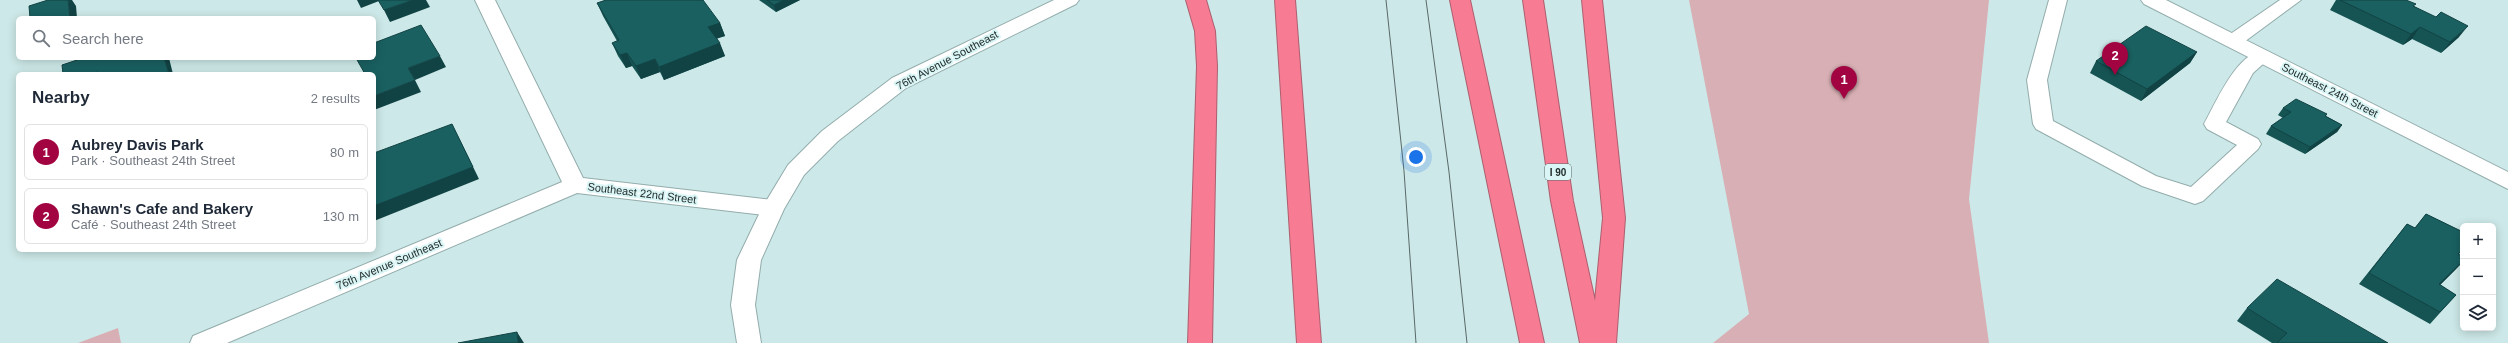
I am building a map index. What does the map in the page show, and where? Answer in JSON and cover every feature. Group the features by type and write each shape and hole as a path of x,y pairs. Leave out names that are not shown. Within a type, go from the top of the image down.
{"highway":[{"path":"1196,0 1205,31 1207,66 1200,343"},
{"path":"1285,0 1309,343"},
{"path":"1460,0 1532,343"},
{"name":"I 90","path":"1533,0 1562,201 1592,343"},
{"path":"1592,0 1614,218 1604,343"}],"street":[{"name":"Southeast 22nd Street","path":"485,0 576,185 773,208"},
{"name":"76th Avenue Southeast","path":"773,208 796,170 830,136 899,83 1069,0"},
{"name":"Southeast 24th Street","path":"2151,0 2508,181"},
{"name":"76th Avenue Southeast","path":"202,343 576,185"},
{"path":"749,343 743,306 749,260 773,208"}],"lane":[{"path":"2058,0 2037,80 2044,124 2149,181 2195,196 2251,144 2214,124 2245,69 2262,56"},
{"path":"2232,41 2292,0"}],"shaded area":[{"path":"1689,0 1989,0 1969,199 1989,343 1713,343 1749,314"},
{"path":"118,328 121,343 78,343"}],"building":[{"path":"48,0 68,0 70,16 30,16 29,6"},
{"path":"378,0 413,0 384,10"},
{"path":"606,0 703,0 720,23 708,27 720,43 659,67 655,59 636,66 627,53 620,55 612,43 619,40 597,3"},
{"path":"767,0 784,0 774,5"},
{"path":"2340,0 2406,0 2416,4 2413,6 2436,17 2441,12 2468,26 2450,42 2420,27 2411,34"},
{"path":"421,25 440,56 408,68 415,80 376,95 376,72 364,72 357,60 376,60 376,42"},
{"path":"2146,26 2197,52 2147,89 2096,61"},
{"path":"77,60 165,60 168,72 63,72 62,65"},
{"path":"2296,99 2327,114 2325,116 2342,125 2310,147 2271,126 2291,112 2283,108"},
{"path":"452,124 473,167 376,205 376,152"},
{"path":"2426,214 2460,231 2460,252 2458,254 2460,255 2460,264 2439,284 2456,295 2440,312 2369,273 2407,224 2415,228"},
{"path":"2277,279 2388,343 2277,343 2287,333 2247,308"},
{"path":"517,332 518,343 458,343"}],"tram line":[{"path":"1386,0 1404,171 1416,343"},
{"path":"1426,0 1449,172 1467,343"}],"place":[{"name":"Shawn's Cafe and Bakery","path":"2115,75"},
{"name":"Aubrey Davis Park","path":"1844,99"}]}
